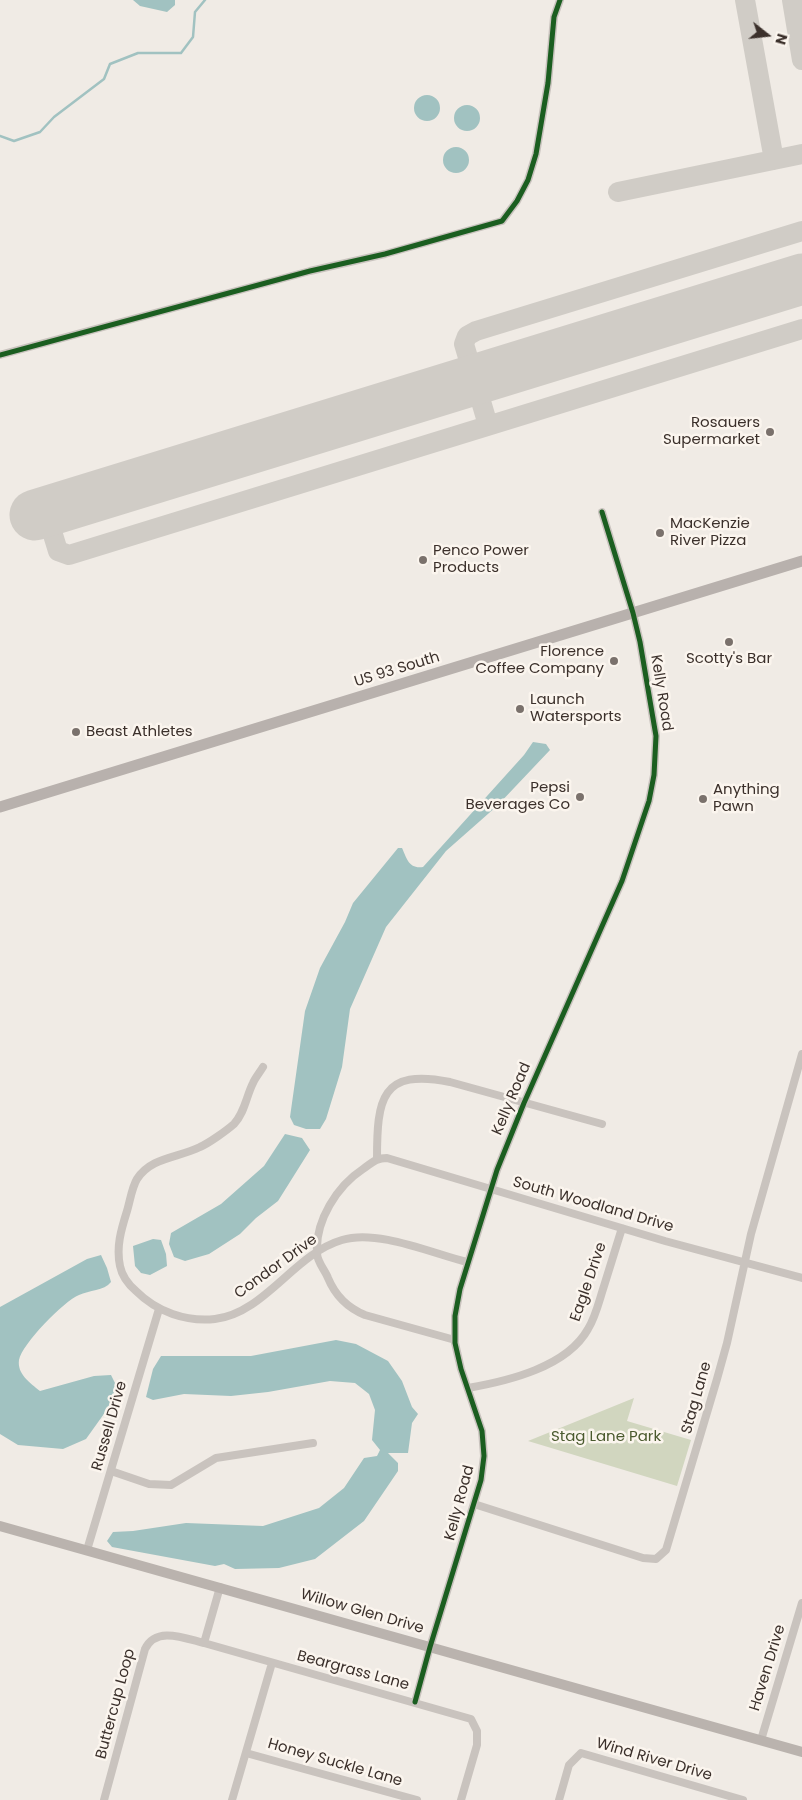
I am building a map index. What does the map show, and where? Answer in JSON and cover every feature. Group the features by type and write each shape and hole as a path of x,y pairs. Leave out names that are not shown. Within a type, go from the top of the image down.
{"main road":[{"name":"US 93 South","path":"0,807 802,561"},
{"name":"Willow Glen Drive","path":"0,1526 802,1752"}],"street":[{"path":"0,355 310,271 385,254 502,221 528,180 536,154 548,83 554,17 560,0"},
{"name":"Kelly Road","path":"415,1702 484,1468 484,1443 479,1420 458,1356 455,1340 455,1316 467,1262 507,1143 622,881 652,788 656,762 656,736 640,642 633,612 602,512"},
{"name":"Stag Lane","path":"474,1504 643,1558 656,1559 662,1555 670,1542 717,1379 751,1234 802,1054"},
{"path":"159,1310 128,1284 120,1268 118,1239 137,1179 154,1162 201,1147 234,1124 244,1110 252,1083 263,1067"},
{"path":"455,1340 365,1315 354,1309 333,1288 319,1261 317,1250 323,1222 332,1200 348,1180 377,1159 378,1118 382,1102 392,1089 405,1080 422,1077 450,1082 602,1124"},
{"name":"South Woodland Drive","path":"377,1159 387,1158 622,1228 802,1278"},
{"name":"Eagle Drive","path":"468,1388 500,1382 539,1368 563,1356 577,1344 588,1329 596,1312 622,1228"},
{"name":"Condor Drive","path":"159,1310 205,1319 233,1314 251,1304 317,1250 343,1240 377,1238 467,1262"},
{"name":"Russell Drive","path":"88,1550 159,1310"},
{"path":"111,1471 149,1484 171,1485 216,1458 313,1443"},
{"path":"204,1643 220,1587"},
{"name":"Haven Drive","path":"761,1740 802,1603"},
{"name":"Buttercup Loop","path":"104,1800 148,1643 155,1637 165,1635 204,1643"},
{"name":"Beargrass Lane","path":"204,1643 471,1718 477,1731 477,1745 462,1800"},
{"path":"232,1800 272,1663"},
{"name":"Honey Suckle Lane","path":"246,1753 417,1800"},
{"name":"Wind River Drive","path":"559,1800 569,1765 581,1753 743,1800"}],"green space":[{"name":"Stag Lane Park","path":"634,1398 627,1421 691,1440 677,1486 528,1441"}],"water":[{"path":"133,0 175,0 175,5 167,12 140,6"},
{"path":"427,95 437,98 440,108 437,118 427,121 417,118 414,108 417,98"},
{"path":"467,105 477,108 480,118 477,128 467,131 457,128 454,118 457,108"},
{"path":"456,147 466,150 469,160 466,170 456,173 446,170 443,160 446,150"},
{"path":"533,742 546,744 550,750 497,806 446,851 386,927 350,1009 342,1067 326,1119 320,1129 306,1129 294,1125 290,1117 305,1011 320,968 353,903 398,848 402,848 412,865 423,867 524,755"},
{"path":"285,1134 302,1138 310,1150 278,1201 256,1218 240,1234 209,1254 185,1261 174,1257 169,1244 171,1233 221,1204 264,1166"},
{"path":"153,1239 161,1240 166,1254 167,1266 150,1275 141,1273 135,1266 133,1246"},
{"path":"101,1255 111,1282 100,1289 79,1295 54,1314 28,1344 19,1360 19,1365 25,1378 40,1391 94,1376 111,1375 116,1385 111,1404 86,1439 63,1449 18,1445 0,1434 0,1307 87,1259"},
{"path":"336,1340 356,1344 388,1361 402,1381 412,1407 418,1414 412,1423 408,1453 388,1453 398,1463 398,1471 364,1521 315,1559 279,1568 235,1569 224,1564 215,1566 112,1547 107,1541 113,1532 186,1523 263,1526 319,1508 344,1488 364,1458 377,1456 380,1450 372,1440 375,1410 369,1394 355,1383 330,1381 268,1392 231,1396 184,1394 153,1400 146,1397 153,1369 161,1356 251,1356"}],"waterway":[{"path":"0,136 14,141 40,132 54,117 104,79 110,64 138,53 181,53 193,37 195,12 205,0"}],"taxiway":[{"path":"745,0 774,160"},
{"path":"792,0 802,60"},
{"path":"618,192 802,154"},
{"path":"488,425 464,344 467,336 476,331 802,231"},
{"path":"46,512 58,551 69,555 802,329"}],"runway":[{"path":"35,515 802,279"}],"cycle path":[{"path":"0,355 310,271 385,254 502,221 517,201 528,180 536,154 548,83 554,17 560,0"},
{"path":"415,1702 481,1480 484,1456 482,1431 461,1369 455,1343 455,1316 460,1289 497,1170 524,1103 622,881 649,801 654,775 656,736 640,642 602,512"}],"place":[{"name":"Rosauers Supermarket","path":"770,432"},
{"name":"MacKenzie River Pizza","path":"660,533"},
{"name":"Penco Power Products","path":"423,560"},
{"name":"Scotty's Bar","path":"729,642"},
{"name":"Florence Coffee Company","path":"614,661"},
{"name":"Launch Watersports","path":"520,709"},
{"name":"Beast Athletes","path":"76,732"},
{"name":"Pepsi Beverages Co","path":"580,797"},
{"name":"Anything Pawn","path":"703,799"}]}
